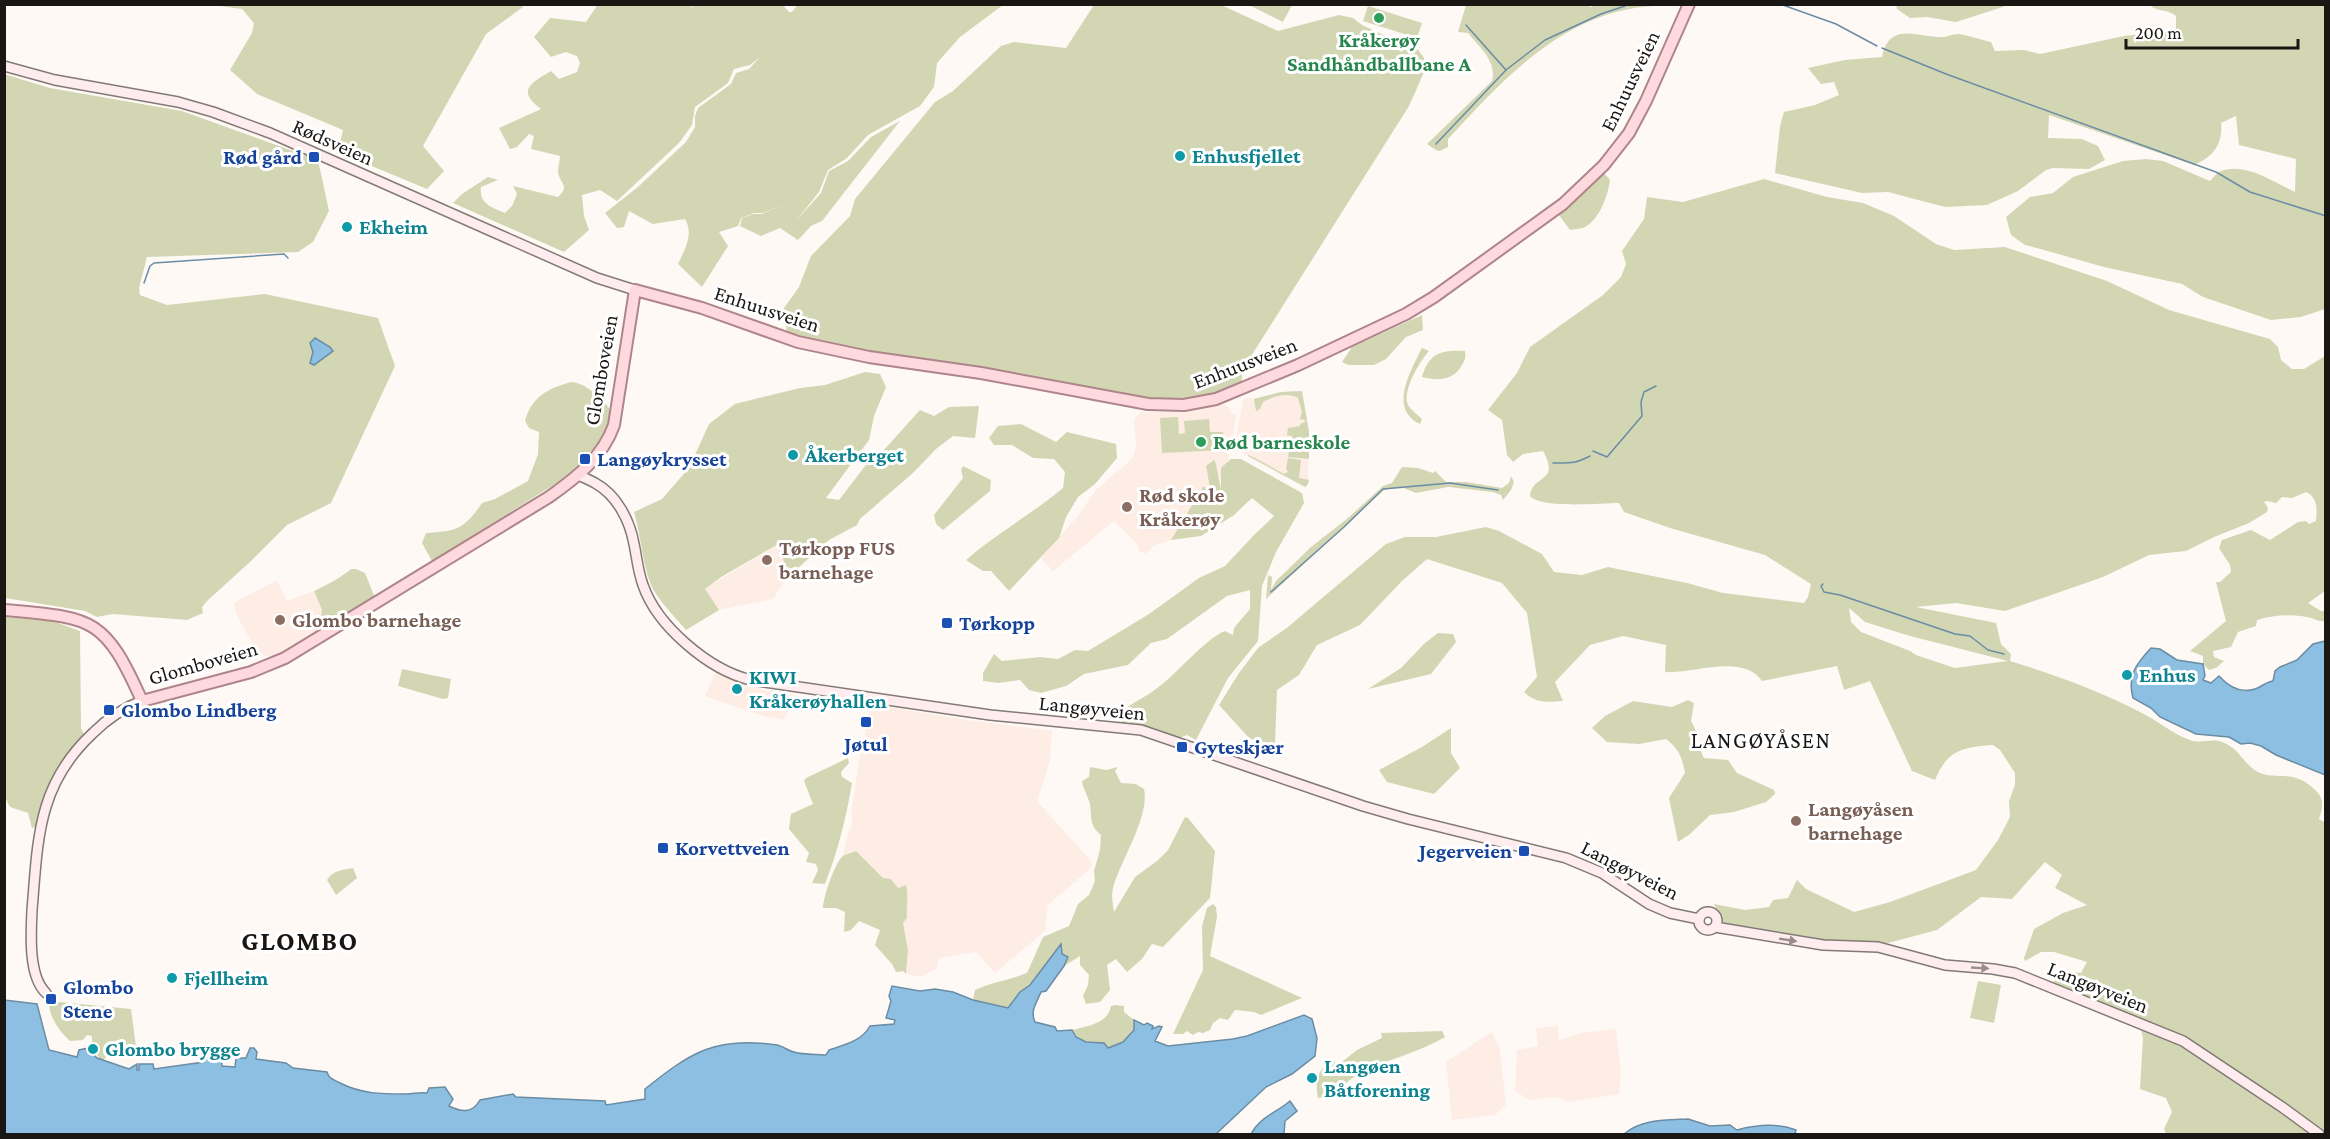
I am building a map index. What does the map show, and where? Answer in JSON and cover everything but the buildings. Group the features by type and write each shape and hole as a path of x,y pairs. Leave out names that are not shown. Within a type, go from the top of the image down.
{"main road":[{"name":"Enhuusveien","path":"635,290 702,308 798,342 869,357 981,373 1148,404 1184,405 1216,399 1298,365 1406,314 1434,297 1563,204 1605,165 1629,133 1646,101 1689,4"},
{"name":"Rødsveien","path":"4,66 55,80 178,102 213,112 270,133 597,278 635,290"},
{"name":"Glomboveien","path":"46,993 37,980 30,933 37,844 48,797 64,767 88,737 117,713 142,701 251,672 285,658 549,497 583,471 605,444 614,425 635,290"},
{"name":"Langøyveien","path":"583,471 618,505 628,522 641,580 652,603 671,628 698,653 730,675 750,680 963,712 1141,730 1267,775 1396,816 1566,858 1602,873 1649,904 1678,915 1700,919"},
{"path":"4,610 73,617 98,628 114,646 142,701"},
{"path":"1708,912 1714,914 1716,923 1709,930 1703,929 1700,919 1702,914 1708,912"},
{"name":"Langøyveien","path":"1716,923 1750,934 1823,945 1878,947 1956,967 2002,970 2183,1041 2319,1134"}],"shaded area":[{"path":"1302,391 1309,432 1308,484 1305,487 1235,447 1243,399 1253,399 1281,392"},
{"path":"1225,404 1236,415 1228,463 1221,469 1222,500 1189,512 1171,540 1155,545 1145,554 1139,551 1137,544 1114,521 1053,571 1041,558 1077,517 1096,490 1132,459 1136,447 1134,420 1140,412 1186,412"},
{"name":"Tørkopp FUS barnehage","path":"780,543 787,578 773,599 719,610 704,589"},
{"name":"Glombo barnehage","path":"277,580 287,601 314,591 322,610 321,618 327,628 279,656 266,656 256,650 237,616 234,605 235,602"},
{"path":"716,671 764,690 795,695 784,720 760,715 705,696"},
{"name":"Jøtul","path":"877,705 1052,731 1050,761 1037,801 1092,862 1090,869 1048,905 1045,931 995,973 976,952 939,958 937,968 921,977 906,974 908,950 903,923 907,918 905,901 908,892 898,888 891,879 883,878 856,851 842,857 849,830 853,824 851,814 860,755 865,749 863,743 870,710"},
{"path":"1558,1026 1559,1040 1580,1033 1616,1029 1621,1072 1619,1094 1568,1102 1556,1097 1529,1100 1515,1091 1517,1050 1538,1046 1536,1028"},
{"path":"1492,1032 1500,1050 1506,1105 1495,1115 1452,1120 1446,1062"}],"green space":[{"path":"521,4 523,7 486,34 423,146 444,171 427,189 338,152 343,130 257,94 230,70 252,33 254,23 242,9 212,5"},
{"path":"598,4 692,5 692,10 693,5 782,4 789,12 792,12 798,4 1003,5 960,37 937,63 934,87 920,106 868,135 847,158 828,170 819,192 796,221 821,193 829,171 848,161 871,137 900,121 822,221 811,226 798,240 780,228 761,236 740,226 742,218 762,214 786,203 763,213 754,213 741,218 738,226 719,232 728,246 702,287 678,264 689,236 685,219 653,224 629,211 624,227 617,228 605,213 638,187 686,142 695,127 698,108 731,84 736,73 749,69 760,57 750,65 734,69 728,83 695,107 692,125 679,143 617,201 600,190 582,195 584,216 589,230 564,252 453,203 462,194 488,177 498,180 481,187 482,197 487,204 505,213 512,206 517,194 513,186 558,197 562,193 564,187 558,171 560,156 531,149 534,136 529,134 517,147 510,149 499,128 541,109 529,97 528,92 537,80 551,71 559,79 577,72 580,63 577,56 566,52 551,57 534,37 550,18 586,22"},
{"path":"1593,4 1653,6 1621,11 1592,20 1564,34 1538,52 1491,94 1448,139 1448,147 1440,151 1427,144 1492,81 1492,67 1486,55 1468,33 1458,32 1466,5 1584,5 1592,7"},
{"path":"1896,4 2009,5 1956,22 1927,17 1910,18 1897,9"},
{"path":"1094,5 1221,5 1278,31 1339,15 1353,18 1362,25 1396,41 1416,47 1424,58 1425,70 1409,106 1243,369 1241,386 1215,397 1161,404 803,340 787,334 784,308 799,287 811,256 850,216 855,199 935,102 953,91 1001,46 1014,42 1066,48"},
{"path":"1249,5 1292,5 1283,22"},
{"path":"2150,5 2325,5 2325,309 2301,317 2271,320 2203,297 2182,284 2104,267 2025,245 2011,235 2006,217 2030,197 2053,193 2073,177 2123,161 2146,159 2163,161 2210,181 2220,172 2240,169 2259,174 2295,192 2296,159 2239,145 2236,116 2221,123 2220,138 2215,149 2207,158 2194,165 2049,115 2048,138 2082,139 2098,146 2105,160 2089,169 2053,168 2046,170 2018,191 1987,205 1945,207 1888,192 1862,193 1775,173 1780,126 1784,112 1815,105 1839,95 1834,82 1821,84 1808,68 1845,60 1882,57 1890,39 1904,34 1942,37 1962,35 1991,42 1995,51 2024,50 2040,54 2124,36 2176,30 2176,16"},
{"path":"1368,6 1422,23 1417,38 1363,21"},
{"path":"4,74 50,88 182,111 318,160 329,211 313,242 298,252 147,257 139,288 140,295 167,305 265,294 378,318 395,366 331,503 287,525 207,601 202,607 203,613 187,620 113,614 97,617 85,611 5,598"},
{"path":"1601,174 1605,174 1610,180 1599,213 1585,227 1570,230 1559,215"},
{"path":"1764,179 1827,197 1863,203 1894,216 1936,244 1954,250 2005,247 2107,281 2169,310 2270,339 2278,347 2281,360 2292,369 2304,369 2325,356 2325,591 2308,603 2325,611 2325,621 2288,615 2257,620 2256,626 2238,632 2231,647 2213,651 2214,657 2224,661 2216,668 2209,670 2203,664 2203,656 2190,651 2226,621 2216,582 2220,582 2231,572 2230,565 2219,548 2222,540 2251,530 2270,540 2298,522 2306,521 2309,524 2316,521 2315,500 2306,492 2292,498 2282,497 2276,503 2264,502 2268,508 2267,512 2249,523 2186,551 2149,555 2103,577 2005,611 1956,603 1916,607 1996,623 2001,644 2011,654 2010,661 2110,698 2190,740 2228,744 2256,771 2262,774 2295,777 2308,784 2320,795 2322,808 2319,819 2326,823 2325,1134 2166,1134 2164,1129 2172,1112 2166,1098 2140,1089 2143,1038 2138,1019 2071,992 2053,982 2068,971 2081,973 2087,962 2054,952 2041,952 2025,961 2034,929 2063,913 2087,905 2055,888 2062,875 2045,862 2012,899 1981,897 1937,930 1888,943 1813,943 1738,930 1722,921 1714,904 1745,910 1769,907 1773,900 1788,898 1797,880 1806,889 1854,912 1890,902 1976,870 1998,840 2010,817 2009,801 2015,785 2015,773 2000,750 1993,745 1973,747 1957,752 1945,762 1935,780 1912,771 1870,681 1844,690 1837,666 1762,681 1753,673 1730,666 1665,672 1666,645 1623,636 1590,645 1555,682 1563,701 1538,700 1524,692 1537,677 1527,613 1502,583 1427,559 1402,581 1360,625 1317,645 1299,675 1277,690 1275,745 1250,739 1219,705 1258,648 1288,627 1386,544 1405,537 1436,537 1486,527 1499,531 1542,554 1554,572 1582,575 1608,567 1687,583 1723,593 1804,603 1811,584 1765,555 1670,528 1624,512 1619,503 1558,504 1536,500 1530,496 1532,489 1547,474 1549,468 1543,451 1523,454 1513,462 1507,455 1502,420 1488,410 1517,373 1530,347 1603,295 1621,277 1626,264 1622,251 1644,219 1647,197 1683,202","holes":["1849,608 1865,622 1910,636 2008,661 1955,668 1916,655 1861,632 1851,622"]},
{"path":"1422,315 1423,330 1406,337 1386,359 1374,365 1348,365 1342,362 1352,347"},
{"path":"1422,348 1429,351 1413,376 1407,392 1408,405 1422,419 1420,424 1410,417 1405,409 1404,399 1408,378"},
{"path":"1465,351 1464,362 1450,377 1434,379 1422,377 1432,358 1443,352"},
{"path":"865,372 880,374 886,387 874,416 869,440 826,498 839,500 875,453 883,451 920,410 934,416 949,407 979,406 975,438 953,436 860,519 857,525 829,540 787,578 780,543 721,577 705,589 719,610 686,630 651,585 634,512 662,499 689,468 709,424 735,404 800,388 825,385"},
{"path":"571,382 583,385 595,394 614,415 606,434 571,474 432,561 422,543 426,533 459,527 482,503 495,499 528,481 538,454 539,432 529,428 525,421 528,413 542,395 555,387"},
{"path":"1302,391 1309,432 1309,459 1288,457 1292,436 1287,435 1288,428 1300,426 1305,420 1300,419 1302,412 1298,398 1289,395 1276,397 1263,402 1260,409 1256,411 1254,399 1281,392"},
{"path":"1178,417 1179,434 1185,433 1184,421 1209,419 1210,432 1223,432 1224,450 1162,453 1160,418"},
{"path":"1021,424 1056,442 1067,432 1116,444 1117,458 1095,484 1078,497 1066,517 1059,538 1009,591 991,571 983,571 966,560 1063,488 1065,472 1054,459 1033,458 1012,445 994,445 989,438 998,426"},
{"path":"1248,455 1284,474 1288,472 1286,469 1288,458 1301,460 1299,478 1309,480 1308,484 1305,487"},
{"path":"1231,459 1241,459 1302,493 1304,503 1276,552 1262,586 1258,641 1228,678 1196,740 1187,735 1179,738 1123,724 1119,718 1120,713 1164,683 1209,641 1225,631 1233,635 1234,628 1250,609 1250,590 1227,596 1167,639 1151,643 1128,665 1084,674 1066,686 1041,693 1029,690 1020,680 998,683 983,681 983,673 994,654 1002,661 1040,657 1058,659 1075,650 1088,651 1149,614 1199,578 1225,566 1274,516 1252,498 1234,515 1201,536 1171,540 1203,487 1210,488 1206,466 1214,460 1221,491 1221,468"},
{"path":"963,466 991,480 990,491 943,530 936,524 934,515 963,478 961,470"},
{"path":"1402,467 1418,468 1433,473 1435,471 1446,482 1466,482 1502,488 1509,483 1511,476 1514,482 1503,500 1501,495 1493,492 1448,487 1416,493 1401,487 1384,490 1266,599 1268,575 1272,577 1271,590 1276,581 1311,547 1383,486 1392,483"},
{"path":"351,569 365,573 375,598 327,628 321,618 322,610 314,591"},
{"path":"4,617 53,621 80,631 81,728 84,734 54,777 36,827 32,828 28,813 10,807 5,797"},
{"path":"1438,633 1453,634 1456,642 1431,674 1368,689 1401,668"},
{"path":"402,669 451,679 448,698 443,699 398,686"},
{"path":"1688,700 1694,703 1691,721 1704,758 1728,760 1737,773 1774,790 1775,794 1766,802 1734,812 1710,815 1678,842 1669,798 1685,773 1677,750 1666,739 1639,744 1607,742 1592,728 1605,716 1633,701 1672,707"},
{"path":"1451,728 1451,753 1460,768 1434,794 1387,782 1379,770"},
{"path":"848,758 849,763 841,772 842,777 852,783 838,847 825,884 812,883 818,870 816,864 806,862 809,853 789,829 791,814 813,804 804,781 806,778"},
{"path":"1090,767 1106,770 1118,767 1115,771 1121,783 1136,784 1144,789 1145,800 1139,826 1113,888 1114,912 1135,877 1168,850 1185,817 1215,851 1210,898 1163,947 1152,944 1142,959 1127,972 1116,959 1107,965 1110,990 1100,1002 1086,1004 1083,996 1089,975 1080,965 1080,956 1064,966 1068,958 1062,954 1060,945 1030,985 1020,992 1008,1008 973,1000 975,990 1027,973 1043,937 1069,926 1078,904 1089,895 1095,881 1094,871 1100,850 1101,835 1093,824 1090,804 1082,781 1089,777"},
{"path":"856,851 883,878 891,879 898,888 906,885 907,918 903,923 908,950 906,974 903,971 896,972 875,945 880,930 859,921 851,930 844,932 845,912 836,908 823,908 839,861 843,856"},
{"path":"353,868 357,878 336,895 327,880 335,872"},
{"path":"1213,904 1216,907 1217,917 1210,956 1302,998 1261,1015 1235,1010 1228,1020 1220,1018 1213,1023 1210,1030 1203,1033 1198,1032 1193,1035 1187,1031 1183,1034 1173,1034 1203,970 1202,926 1207,908"},
{"path":"1978,981 2001,985 1994,1023 1970,1018"},
{"path":"60,1002 131,1009 137,1054 122,1057 110,1054 103,1060 99,1059 92,1043 92,1036 87,1035 83,1040 70,1041 56,1024 49,1008 49,1003 54,1005"},
{"path":"1111,1006 1124,1006 1124,1012 1134,1020 1134,1030 1121,1045 1108,1048 1104,1043 1086,1042 1076,1037 1072,1030 1101,1020 1106,1017"},
{"path":"1442,1031 1445,1037 1434,1043 1368,1069 1351,1079 1332,1095 1318,1098 1317,1081 1323,1068 1332,1060 1338,1065 1357,1050 1382,1038 1381,1033"}],"water":[{"path":"315,338 333,351 314,365 310,363 313,352 310,343"},
{"path":"2325,641 2325,775 2276,755 2261,746 2250,743 2241,744 2229,737 2196,734 2160,717 2151,708 2133,698 2131,683 2134,671 2151,648 2160,649 2177,660 2203,664 2205,676 2203,680 2211,683 2219,676 2235,688 2250,690 2273,681 2275,671 2280,667 2297,660 2313,644"},
{"path":"1061,944 1062,954 1068,957 1046,991 1041,992 1033,1011 1035,1022 1055,1027 1057,1031 1072,1030 1076,1037 1086,1042 1104,1043 1108,1048 1123,1042 1134,1030 1134,1020 1153,1026 1152,1029 1162,1027 1155,1041 1168,1046 1247,1036 1304,1015 1312,1019 1317,1038 1315,1056 1292,1074 1266,1087 1216,1134 5,1134 5,1000 37,1004 49,1050 77,1057 79,1050 88,1048 97,1058 129,1069 137,1064 137,1070 139,1070 139,1064 153,1064 154,1069 204,1062 205,1053 221,1052 222,1066 235,1067 236,1058 246,1058 250,1048 254,1048 257,1052 256,1059 286,1063 293,1068 327,1072 333,1080 348,1087 372,1093 427,1093 429,1088 445,1087 453,1099 449,1106 458,1110 470,1110 480,1100 513,1094 516,1097 605,1101 606,1105 645,1099 645,1089 676,1065 691,1056 721,1045 756,1043 777,1045 798,1053 826,1055 829,1050 857,1039 870,1026 894,1024 895,1020 886,1018 892,986 920,991 935,989 953,992 973,1000 1008,1008 1020,992 1030,985"},
{"path":"1290,1101 1297,1111 1285,1121 1284,1134 1251,1134 1264,1119"},
{"path":"1688,1119 1710,1126 1730,1125 1737,1130 1782,1126 1796,1130 1795,1134 1624,1134 1646,1123"}],"waterway":[{"path":"1780,4 1836,24 1877,46"},
{"path":"1436,144 1506,70 1545,40 1601,14 1625,6"},
{"path":"1466,25 1506,70"},
{"path":"1882,48 1946,74 2216,172 2250,192 2326,216"},
{"path":"144,283 150,266 154,263 284,254 288,258"},
{"path":"1593,451 1607,457 1642,416 1641,402 1644,392 1656,386"},
{"path":"1553,463 1572,463 1590,456"},
{"path":"1271,592 1383,489 1450,483 1498,490"},
{"path":"1823,584 1821,586 1824,592 1840,595 1955,634 1970,636 1988,650 2004,654"}],"place":[{"name":"Kråkerøy Sandhåndballbane A","path":"1379,18"},
{"name":"Enhusfjellet","path":"1180,156"},
{"name":"Rød gård","path":"314,157"},
{"name":"Ekheim","path":"347,227"},
{"name":"Rød barneskole","path":"1201,442"},
{"name":"Åkerberget","path":"793,455"},
{"name":"Langøykrysset","path":"585,459"},
{"name":"Rød skole Kråkerøy","path":"1127,507"},
{"name":"Tørkopp FUS barnehage","path":"767,560"},
{"name":"Glombo barnehage","path":"280,620"},
{"name":"Tørkopp","path":"947,623"},
{"name":"Enhus","path":"2127,675"},
{"name":"KIWI Kråkerøyhallen","path":"737,689"},
{"name":"Glombo Lindberg","path":"109,710"},
{"name":"Jøtul","path":"866,722"},
{"name":"Gyteskjær","path":"1182,747"},
{"name":"Langøyåsen barnehage","path":"1796,821"},
{"name":"Korvettveien","path":"663,848"},
{"name":"Jegerveien","path":"1524,851"},
{"name":"Fjellheim","path":"172,978"},
{"name":"Glombo Stene","path":"51,999"},
{"name":"Glombo brygge","path":"93,1049"},
{"name":"Langøen Båtforening","path":"1312,1078"}],"district":[{"name":"LANGØYÅSEN","path":"1761,740"},
{"name":"GLOMBO","path":"300,941"}]}
